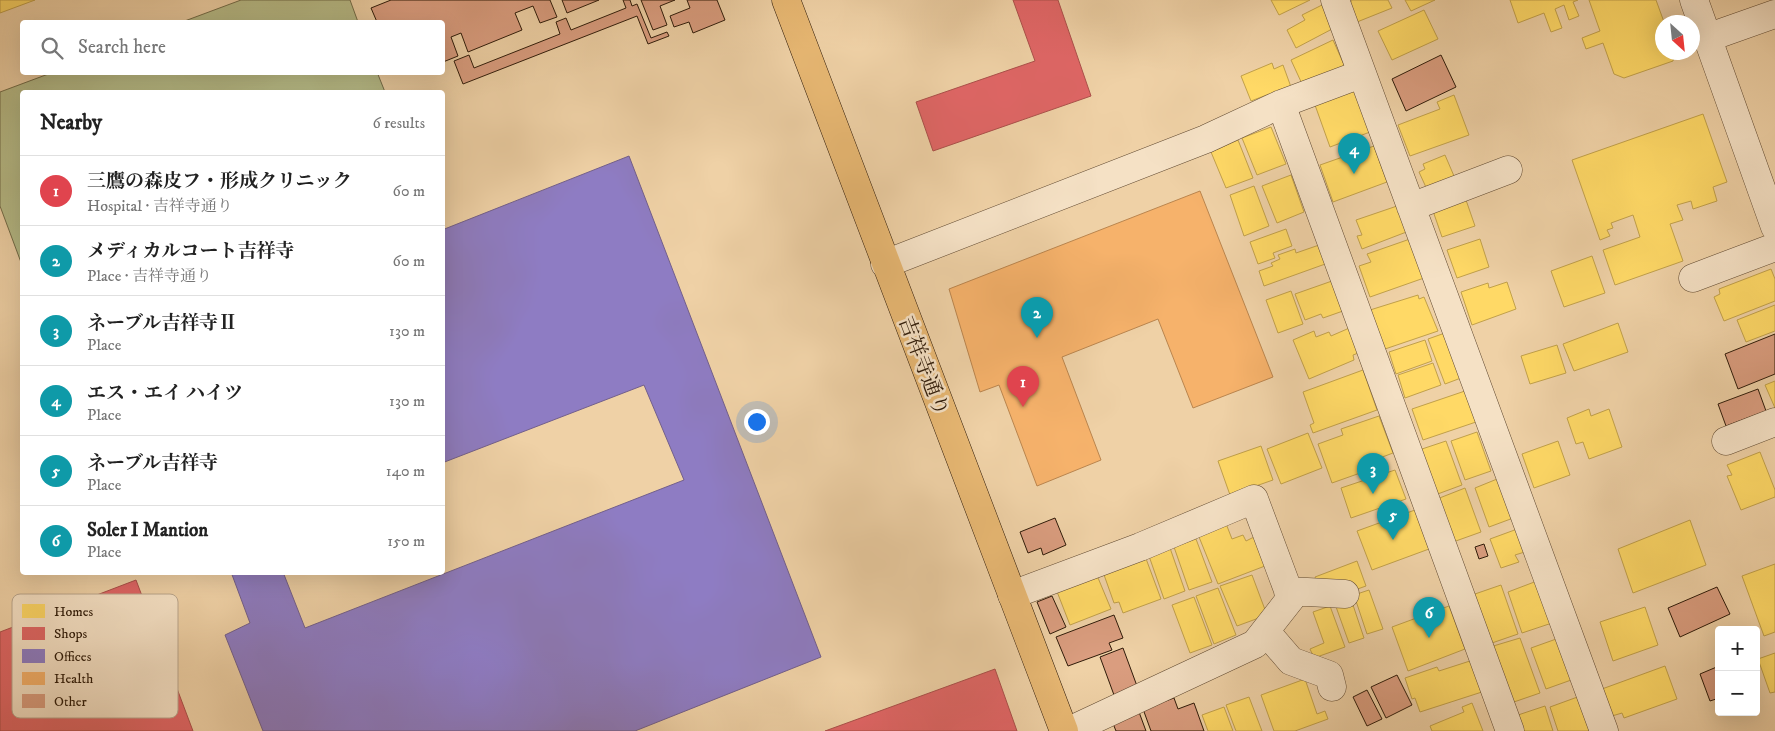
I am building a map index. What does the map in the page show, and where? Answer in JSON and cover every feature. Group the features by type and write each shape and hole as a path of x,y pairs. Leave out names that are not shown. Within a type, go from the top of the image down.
{"main road":[{"name":"吉祥寺通り","path":"786,0 1064,731"}],"street":[{"path":"1335,0 1604,731"},
{"path":"1694,0 1775,227"},
{"path":"1709,40 1721,33 1775,14"},
{"path":"886,264 1206,140 1280,104 1361,74"},
{"path":"1280,104 1510,731"},
{"path":"1411,207 1508,170"},
{"path":"1693,278 1775,247"},
{"path":"1726,441 1775,422"},
{"path":"1012,595 1140,546 1254,499 1291,598 1266,632 1255,644 1069,731"},
{"path":"1288,591 1345,594"},
{"path":"1266,632 1291,661 1329,675 1332,687"}],"green space":[{"path":"241,0 350,0 357,20 187,20"},
{"path":"46,75 378,75 384,90 20,90 20,260 0,206 0,92"}],"building: Homes":[{"path":"0,0 35,0 0,13"},
{"path":"1271,0 1310,0 1279,15"},
{"path":"1352,0 1388,0 1392,8 1357,22 1349,5"},
{"path":"1405,0 1435,0 1411,11"},
{"path":"1510,0 1578,0 1573,2 1579,16 1569,20 1564,5 1555,9 1562,28 1551,32 1544,13 1518,23"},
{"path":"1589,0 1656,0 1661,15 1655,15 1655,60 1673,61 1624,78 1614,74 1603,43 1586,49 1582,38 1600,31"},
{"path":"1322,5 1334,28 1296,48 1287,30 1305,20 1302,15"},
{"path":"1424,10 1438,39 1392,60 1378,31"},
{"path":"1333,40 1345,67 1303,86 1291,60"},
{"path":"1272,63 1274,69 1283,65 1291,87 1270,98 1269,94 1251,101 1241,76"},
{"path":"1355,90 1370,132 1330,147 1315,105"},
{"path":"1454,95 1469,135 1410,156 1398,125 1440,109 1437,102"},
{"path":"1703,114 1727,182 1713,187 1717,201 1693,209 1691,201 1677,205 1683,220 1670,224 1683,261 1615,285 1603,250 1640,237 1633,215 1611,223 1613,228 1607,230 1610,236 1600,240 1572,160"},
{"path":"1271,127 1286,164 1257,175 1242,138"},
{"path":"1238,140 1253,178 1226,188 1211,152"},
{"path":"1374,146 1387,182 1333,202 1320,165"},
{"path":"1445,155 1457,183 1430,196 1419,172 1425,169 1423,164"},
{"path":"1291,175 1304,212 1277,223 1262,186"},
{"path":"1254,186 1269,226 1244,236 1230,195"},
{"path":"1466,200 1475,226 1442,237 1433,211"},
{"path":"1400,205 1409,231 1362,249 1357,236 1362,235 1356,220"},
{"path":"1286,229 1292,246 1273,253 1275,258 1258,264 1250,242"},
{"path":"1410,239 1424,278 1370,297 1359,266 1371,262 1367,254"},
{"path":"1480,239 1489,267 1457,278 1447,250"},
{"path":"1322,244 1328,263 1264,286 1259,271 1273,266 1271,263 1280,259 1278,255 1295,249 1296,253"},
{"path":"1592,256 1605,293 1564,307 1551,271"},
{"path":"1771,269 1775,279 1775,301 1724,321 1714,297 1720,294 1719,289"},
{"path":"1332,281 1343,311 1323,318 1321,314 1305,320 1295,294"},
{"path":"1507,282 1516,309 1472,325 1461,292 1488,283 1489,288"},
{"path":"1291,291 1303,324 1278,333 1266,300"},
{"path":"1418,295 1419,299 1424,297 1438,331 1385,349 1370,310"},
{"path":"1775,305 1775,331 1746,342 1737,320"},
{"path":"1618,323 1628,352 1574,371 1563,344"},
{"path":"1354,326 1364,351 1353,355 1354,360 1309,379 1293,340 1314,331 1316,337 1329,332 1331,336"},
{"path":"1445,333 1461,378 1445,384 1428,339"},
{"path":"1425,340 1432,361 1396,374 1389,352"},
{"path":"1557,345 1566,373 1530,384 1521,356"},
{"path":"1433,363 1441,385 1405,398 1398,375"},
{"path":"1363,370 1377,410 1313,433 1310,425 1314,423 1303,392"},
{"path":"1775,381 1775,408 1765,385"},
{"path":"1465,391 1476,422 1423,440 1412,409"},
{"path":"1589,409 1591,416 1609,409 1622,447 1589,459 1583,442 1576,444 1567,418"},
{"path":"1379,416 1393,453 1361,465 1363,472 1332,483 1318,444 1343,435 1341,429"},
{"path":"1477,432 1491,471 1465,480 1451,441"},
{"path":"1308,433 1322,468 1281,484 1267,449"},
{"path":"1446,441 1462,485 1435,495 1419,450"},
{"path":"1558,441 1570,475 1534,488 1522,454"},
{"path":"1261,446 1273,480 1230,495 1218,461"},
{"path":"1760,452 1775,490 1775,497 1741,510 1727,476 1732,475 1727,465"},
{"path":"1395,470 1406,499 1351,518 1341,488"},
{"path":"1502,477 1516,517 1489,527 1475,488"},
{"path":"1465,488 1481,532 1453,542 1437,499"},
{"path":"1415,510 1429,549 1372,570 1357,531"},
{"path":"1690,520 1706,565 1633,593 1618,549"},
{"path":"1225,521 1232,539 1243,535 1246,541 1254,537 1265,566 1218,584 1197,532"},
{"path":"1520,528 1528,551 1515,555 1519,562 1501,568 1490,539"},
{"path":"1196,539 1212,582 1189,590 1174,547"},
{"path":"1170,548 1185,591 1164,599 1149,556"},
{"path":"1145,556 1161,599 1123,613 1119,602 1114,603 1103,572"},
{"path":"1357,561 1366,586 1352,591 1318,585 1315,577"},
{"path":"1775,564 1775,632 1764,636 1742,576"},
{"path":"1096,573 1111,609 1070,625 1056,589"},
{"path":"1252,575 1267,615 1237,626 1220,586"},
{"path":"1537,581 1552,623 1522,633 1508,592"},
{"path":"1501,585 1518,634 1489,644 1472,595"},
{"path":"1218,588 1236,635 1214,644 1196,596"},
{"path":"1369,590 1383,629 1367,634 1354,595"},
{"path":"1194,597 1212,645 1190,653 1172,605"},
{"path":"1351,599 1364,638 1349,643 1335,604"},
{"path":"1330,606 1345,647 1314,658 1310,649 1324,643 1313,612"},
{"path":"1449,606 1465,649 1408,671 1392,627"},
{"path":"1645,607 1658,645 1613,661 1600,622"},
{"path":"1520,638 1540,693 1511,703 1490,647"},
{"path":"1559,638 1574,679 1546,689 1531,648"},
{"path":"1775,653 1775,692 1770,693 1760,665 1760,658"},
{"path":"1473,660 1485,691 1420,712 1415,698 1412,699 1405,678 1437,667 1439,671"},
{"path":"1665,666 1677,699 1624,718 1622,713 1612,716 1602,689"},
{"path":"1305,679 1317,714 1325,711 1328,719 1295,731 1274,731 1261,695"},
{"path":"1583,695 1596,731 1558,731 1550,707"},
{"path":"1249,697 1262,731 1236,731 1226,705"},
{"path":"1472,703 1483,731 1432,731 1430,726 1464,712 1462,707"},
{"path":"1545,706 1553,731 1520,731 1515,716"},
{"path":"1224,707 1233,731 1208,731 1202,715"}],"building: Shops":[{"path":"1013,0 1058,0 1091,96 933,151 916,102 1035,61"},
{"path":"136,580 141,594 99,594"},
{"path":"12,627 12,718 178,718 178,691 193,731 0,731 0,632"},
{"path":"995,669 1017,731 825,731"}],"building: Offices":[{"path":"629,156 821,657 635,731 263,731 225,635 250,623 232,575 284,575 305,628 441,575 445,575 445,573 684,480 644,385 445,462 445,229"}],"building: Health":[{"path":"1200,191 1273,377 1193,408 1158,319 1062,357 1101,460 1037,486 999,385 980,392 949,289"}],"building: Other":[{"path":"391,0 550,0 557,17 540,23 533,6 515,13 522,30 468,52 461,33 451,37 458,56 445,61 445,20 376,20 371,8"},
{"path":"562,0 599,0 567,13"},
{"path":"623,0 630,0 632,6 637,4 651,38 667,32 669,36 648,44 637,16 463,84 454,61 469,55 474,68 560,34 556,22 566,18 571,30 626,8"},
{"path":"641,0 675,0 660,6 667,25 653,30"},
{"path":"687,0 717,0 725,20 693,33 689,22 674,27 670,16 690,8"},
{"path":"1441,55 1456,87 1406,111 1392,79"},
{"path":"1775,334 1775,374 1738,389 1725,354"},
{"path":"1758,389 1766,411 1726,426 1718,404"},
{"path":"1055,518 1066,545 1043,555 1041,548 1028,553 1020,532"},
{"path":"1484,544 1488,556 1479,559 1475,547"},
{"path":"1717,587 1730,614 1680,637 1668,608"},
{"path":"1052,596 1066,627 1050,634 1037,602"},
{"path":"1114,615 1123,638 1109,643 1112,650 1068,666 1056,637"},
{"path":"1123,648 1137,686 1114,695 1100,657"},
{"path":"1715,668 1715,699 1710,701 1700,674"},
{"path":"1397,675 1412,705 1386,718 1371,687"},
{"path":"1367,690 1382,719 1367,726 1353,697"},
{"path":"1174,698 1178,709 1194,703 1204,731 1151,731 1143,709"},
{"path":"1139,712 1146,731 1116,731 1112,721"}],"place":[{"name":"エス・エイ ハイツ","path":"1354,174"},
{"name":"メディカルコート吉祥寺","path":"1037,338"},
{"name":"三鷹の森皮フ・形成クリニック","path":"1023,407"},
{"name":"ネーブル吉祥寺Ⅱ","path":"1373,494"},
{"name":"ネーブル吉祥寺","path":"1393,540"},
{"name":"Soler I Mantion","path":"1429,638"}]}
